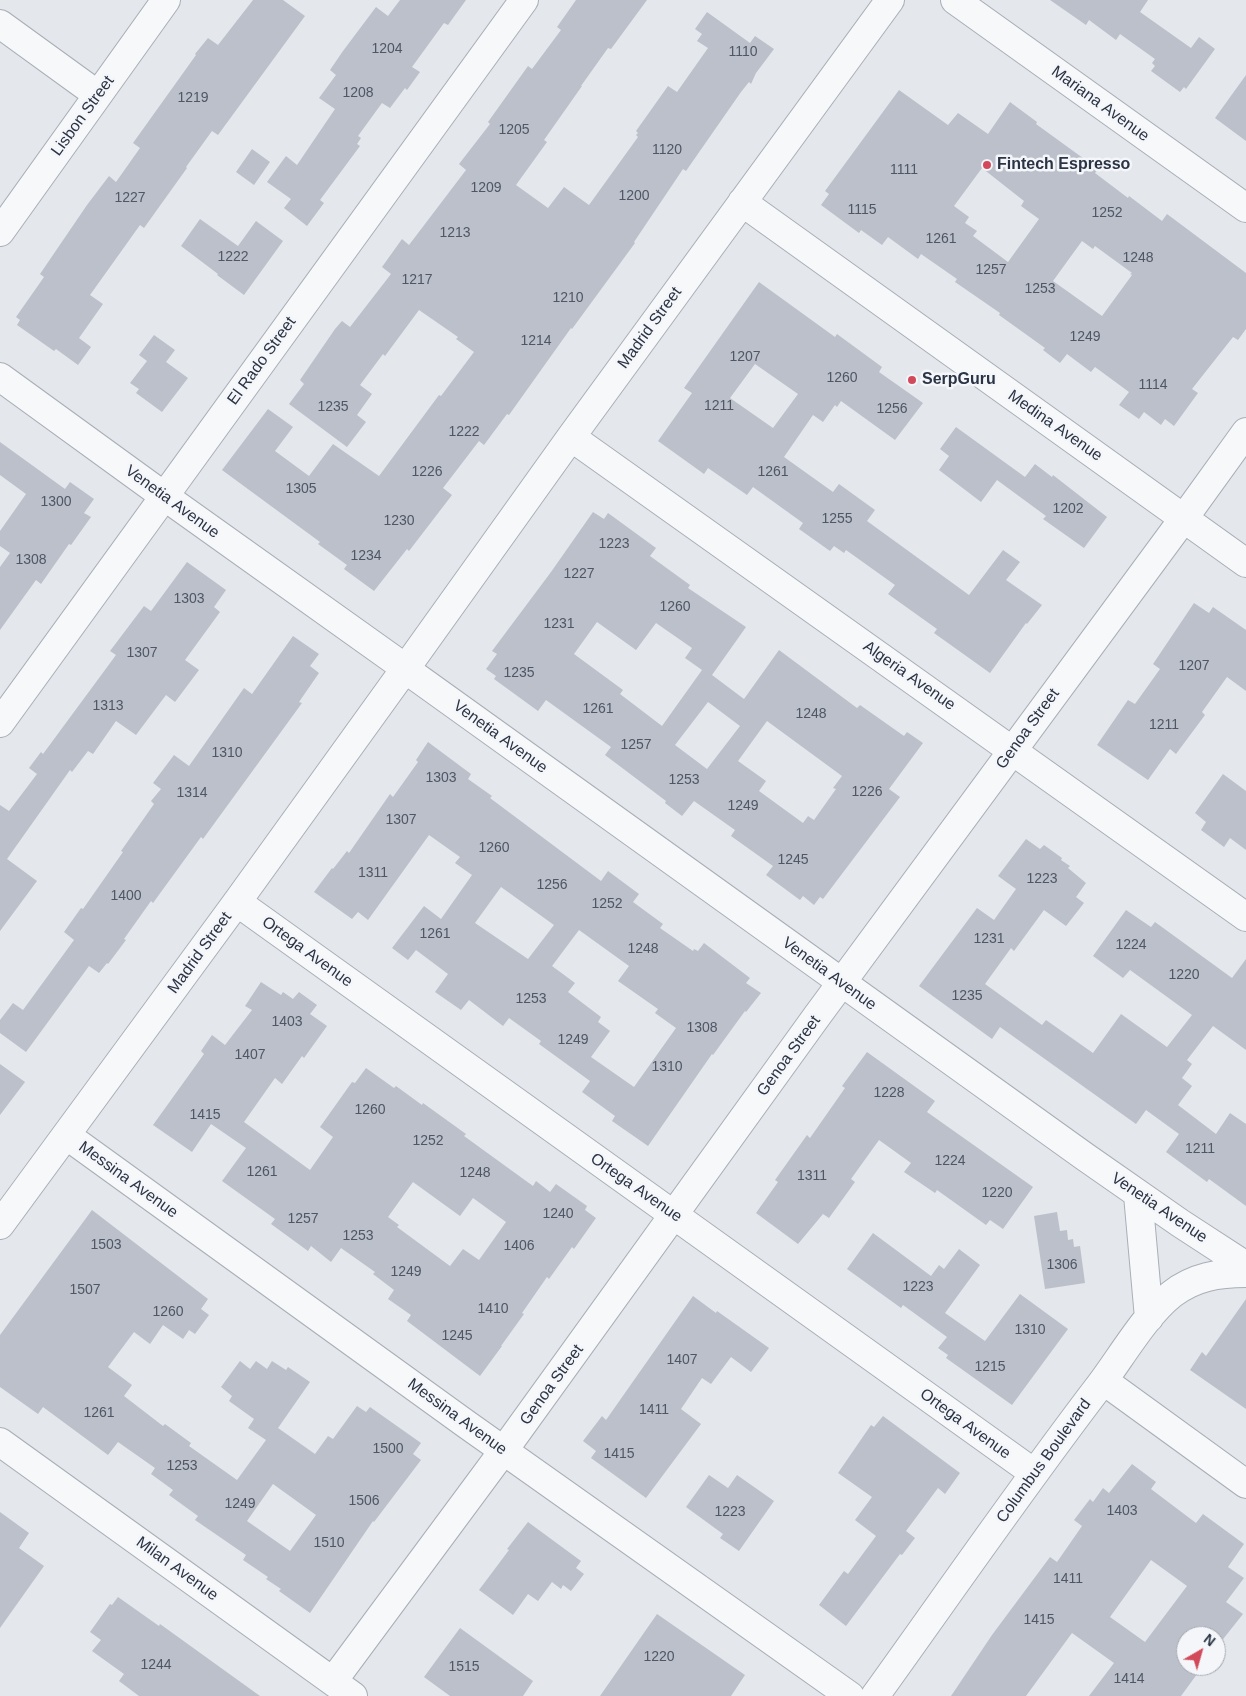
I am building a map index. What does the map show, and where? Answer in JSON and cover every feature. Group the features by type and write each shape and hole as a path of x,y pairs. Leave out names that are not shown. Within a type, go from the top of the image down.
{"street":[{"name":"Lisbon Street","path":"0,232 166,0"},
{"name":"El Rado Street","path":"0,722 524,0"},
{"name":"Madrid Street","path":"0,1225 237,902 571,437 890,0"},
{"name":"Mariana Avenue","path":"955,0 1246,208"},
{"path":"0,24 98,95"},
{"name":"Medina Avenue","path":"742,202 1246,563"},
{"name":"Venetia Avenue","path":"0,376 164,496 1138,1195 1246,1266"},
{"name":"Genoa Street","path":"343,1688 504,1450 842,983 1246,432"},
{"name":"Algeria Avenue","path":"571,437 1246,917"},
{"name":"Ortega Avenue","path":"237,902 1034,1474"},
{"name":"Messina Avenue","path":"66,1135 850,1696"},
{"path":"1138,1195 1149,1318"},
{"name":"Columbus Boulevard","path":"875,1696 1034,1474 1149,1318 1170,1296 1193,1281 1218,1274 1246,1273"},
{"path":"1104,1381 1246,1484"},
{"name":"Milan Avenue","path":"0,1442 343,1688"}],"building":[{"path":"253,0 283,0 305,16 218,135 212,131 144,228 140,225 90,295 103,304 79,338 91,347 78,365 17,325 20,320 16,317 44,277 40,274 87,205 109,176 116,182 140,148 133,143 195,54 208,38 218,45"},
{"path":"400,0 466,0 448,25 444,23 412,67 420,72 407,90 405,88 390,108 382,103 358,136 361,138 357,144 360,146 320,200 324,203 307,226 284,208 291,199 267,182 286,156 297,165 335,109 319,98 336,75 330,70 343,51 376,7 388,16"},
{"path":"576,0 647,0 611,49 608,48 581,86 544,140 547,142 516,185 548,208 564,187 589,205 638,137 636,131 668,86 677,92 708,48 697,41 702,34 695,29 707,12 750,43 755,36 774,49 756,73 751,84 749,82 741,92 686,171 683,169 635,243 509,415 507,414 484,445 479,441 443,488 452,495 409,551 407,549 374,591 344,569 347,565 318,544 320,542 222,470 268,409 293,427 275,451 309,476 333,444 379,476 439,395 441,396 474,352 456,339 458,337 419,310 385,356 383,354 360,385 372,394 357,415 366,422 347,447 289,404 304,384 300,380 335,329 342,321 350,327 391,274 382,267 402,239 409,245 466,170 459,164 490,124 488,122 528,66 532,69 561,30 557,27"},
{"path":"1050,0 1148,0 1140,12 1191,48 1199,37 1215,49 1186,89 1184,87 1180,92 1151,71 1155,66 1152,63 1155,59 1120,34 1116,40 1089,20 1086,25"},
{"path":"1246,75 1246,141 1215,118"},
{"path":"899,90 948,125 958,113 988,134 1010,102 1037,122 1036,124 1098,169 1095,173 1128,198 1129,196 1162,221 1167,214 1246,273 1246,329 1238,340 1233,337 1192,389 1198,393 1174,426 1165,419 1161,425 1144,412 1139,419 1119,405 1129,392 1095,367 1091,372 1067,354 1060,363 1043,350 1045,348 999,315 1000,313 955,282 957,279 921,254 918,259 888,237 882,245 861,230 859,233 821,205 829,194 825,191","holes":["982,168 1024,201 1021,206 1039,219 1008,262 973,236 977,231 965,223 969,217 954,206","1082,241 1093,249 1095,246 1132,273 1102,316 1053,281"]},
{"path":"252,149 270,162 254,185 236,172"},
{"path":"200,219 238,246 256,221 283,241 244,295 181,246"},
{"path":"759,282 835,337 837,334 882,367 879,372 923,403 895,440 841,401 837,407 835,405 823,422 813,415 784,457 833,492 839,484 875,510 867,521 969,595 1003,550 1020,562 1006,580 1042,605 1026,623 990,673 934,633 937,629 888,594 895,585 846,550 844,553 834,546 830,551 799,529 803,523 753,487 747,495 708,468 704,474 658,441 692,393 684,388","holes":["755,364 798,394 773,428 730,398"]},
{"path":"154,335 175,350 166,362 188,378 162,412 136,393 139,389 130,383 147,361 139,355"},
{"path":"956,427 1025,477 1035,464 1052,477 1053,475 1107,517 1084,548 1043,519 1046,516 997,480 981,502 939,470 949,456 940,449"},
{"path":"0,442 65,489 70,482 94,499 84,513 91,517 71,545 69,544 41,584 36,580 0,630 0,567 10,553 0,546 0,531 26,494 0,475"},
{"path":"593,512 604,519 608,513 656,548 650,556 690,585 688,588 746,627 712,675 744,699 779,650 857,708 860,705 904,736 907,732 923,743 889,789 900,797 823,899 820,897 814,905 803,896 800,900 766,875 773,866 731,836 735,830 694,801 682,816 665,803 666,801 605,755 611,747 546,700 538,711 494,679 496,676 486,669 497,654 492,651","holes":["597,622 636,650 656,623 692,648 685,658 702,670 662,726 620,694 623,690 574,654","708,702 740,726 707,769 675,745","767,721 842,776 833,788 836,789 814,820 808,816 803,823 759,791 766,781 738,761"]},
{"path":"187,562 226,590 214,607 220,612 185,660 199,670 175,702 166,695 136,735 116,721 93,754 88,751 72,772 70,770 7,859 37,881 0,931 0,805 9,811 37,774 29,768 41,752 43,754 116,655 110,651 144,606 151,611"},
{"path":"1194,603 1209,613 1213,607 1246,630 1246,691 1227,677 1202,712 1205,715 1176,754 1170,749 1148,780 1097,745 1128,700 1135,704 1160,669 1153,664"},
{"path":"293,636 319,654 310,666 319,673 299,702 302,703 203,839 201,837 153,903 151,901 108,964 99,973 89,966 26,1052 0,1033 0,1020 13,1003 23,1010 74,940 64,932 81,908 83,909 154,804 151,801 161,789 153,783 174,755 189,766 244,688 252,694"},
{"path":"428,742 471,774 468,779 492,796 490,798 601,881 608,871 639,894 633,902 663,924 660,928 693,951 694,949 698,951 704,943 750,978 746,983 761,993 712,1054 648,1146 612,1121 615,1116 582,1092 590,1081 539,1044 541,1041 509,1018 503,1026 469,1000 461,1010 435,992 448,974 416,950 408,960 392,948 424,906 441,919 472,875 455,863 460,857 429,835 368,920 358,912 352,919 314,892 347,851 349,853 390,794 393,797 418,762 416,760","holes":["501,887 554,925 528,959 475,923","579,930 629,966 618,981 658,1009 655,1013 676,1028 634,1087 591,1057 610,1031 598,1022 601,1017 568,992 575,983 552,966"]},
{"path":"1223,774 1246,791 1246,850 1230,838 1224,847 1201,830 1206,822 1195,813"},
{"path":"1026,839 1040,849 1044,845 1062,858 1061,860 1070,866 1068,868 1086,883 1076,897 1084,903 1066,926 1044,910 1014,951 1011,948 985,984 1042,1025 1046,1020 1093,1053 1121,1014 1167,1047 1192,1015 1130,970 1123,978 1093,956 1126,910 1151,927 1155,922 1232,978 1246,959 1246,1050 1213,1026 1187,1060 1192,1064 1182,1078 1192,1086 1178,1105 1216,1134 1230,1113 1246,1124 1246,1206 1209,1179 1207,1182 1166,1152 1179,1134 1146,1110 1136,1124 1000,1027 992,1039 919,986 977,908 994,920 1016,889 998,876"},
{"path":"261,982 281,995 283,992 293,999 299,992 317,1005 310,1014 327,1026 282,1084 275,1078 244,1122 310,1170 333,1137 320,1127 352,1082 355,1083 366,1068 394,1088 396,1086 422,1105 423,1103 466,1134 464,1136 533,1186 536,1181 550,1192 556,1184 587,1206 585,1210 596,1218 574,1249 572,1247 549,1279 547,1277 522,1313 524,1314 480,1376 407,1321 411,1315 388,1299 394,1290 373,1274 375,1272 341,1248 331,1262 311,1246 308,1251 271,1224 275,1219 222,1181 246,1148 211,1124 192,1152 153,1125 204,1054 201,1051 212,1035 225,1045 252,1010 245,1006","holes":["413,1182 460,1216 473,1198 506,1222 479,1260 463,1249 450,1266 397,1227 399,1225 388,1217"]},
{"path":"867,1052 935,1101 927,1112 1033,1187 1003,1229 990,1220 986,1225 937,1190 935,1193 904,1172 911,1163 879,1140 851,1179 855,1182 829,1218 823,1214 798,1244 756,1213 778,1182 775,1180 807,1135 810,1138 845,1088 842,1086"},
{"path":"0,1064 25,1082 0,1115"},
{"path":"92,1210 208,1299 201,1309 209,1315 195,1334 189,1330 183,1339 163,1325 150,1344 134,1332 108,1367 132,1385 124,1396 163,1426 165,1424 191,1443 189,1446 237,1480 266,1440 248,1428 254,1419 229,1401 232,1396 221,1387 240,1361 250,1369 256,1361 267,1369 272,1361 286,1370 288,1367 310,1382 278,1428 315,1454 328,1436 333,1439 357,1406 366,1412 370,1407 421,1443 413,1454 421,1460 373,1521 310,1613 279,1591 281,1589 266,1579 268,1577 243,1560 246,1555 195,1520 198,1516 169,1495 173,1490 151,1474 155,1468 118,1442 108,1455 43,1407 38,1414 0,1387 0,1335","holes":["273,1484 316,1515 290,1551 247,1521"]},
{"path":"1057,1212 1060,1231 1067,1230 1068,1240 1073,1239 1074,1247 1080,1246 1085,1283 1045,1289 1034,1216"},
{"path":"873,1233 931,1276 939,1265 944,1269 959,1249 980,1265 945,1313 985,1341 1020,1294 1068,1329 1012,1405 946,1358 948,1355 938,1348 947,1337 903,1305 901,1308 847,1269"},
{"path":"693,1296 769,1348 751,1372 731,1357 711,1384 702,1378 681,1409 701,1424 646,1498 591,1458 596,1451 583,1441 602,1416 606,1420"},
{"path":"1246,1299 1246,1409 1190,1370 1202,1352 1206,1356"},
{"path":"883,1416 960,1473 945,1494 938,1488 906,1531 915,1538 902,1555 900,1554 846,1626 819,1605 844,1571 848,1574 876,1536 855,1520 872,1497 838,1473 871,1425 874,1427"},
{"path":"1132,1464 1156,1482 1151,1489 1196,1523 1203,1514 1244,1544 1228,1567 1244,1578 1226,1602 1243,1614 1226,1635 1226,1626 1176,1626 1176,1676 1196,1676 1181,1696 1089,1696 1114,1663 1072,1633 1026,1696 951,1696 992,1635 1050,1557 1057,1562 1082,1526 1074,1520 1090,1499 1093,1502 1103,1488 1109,1493","holes":["1151,1560 1187,1586 1145,1642 1110,1617"]},
{"path":"709,1475 728,1488 737,1475 774,1501 739,1551 720,1538 723,1534 686,1507"},
{"path":"0,1512 29,1533 19,1548 44,1566 0,1628"},
{"path":"528,1522 581,1561 576,1568 584,1574 571,1591 563,1585 561,1589 552,1582 538,1601 528,1594 513,1615 479,1590"},
{"path":"118,1597 159,1626 160,1624 260,1696 139,1696 119,1681 124,1674 92,1651 101,1640 90,1632 110,1604 112,1605"},
{"path":"657,1614 745,1675 731,1696 600,1696"},
{"path":"460,1628 533,1681 523,1696 450,1696 424,1677"}],"place":[{"name":"Fintech Espresso","path":"987,165"},
{"name":"SerpGuru","path":"912,380"}]}
